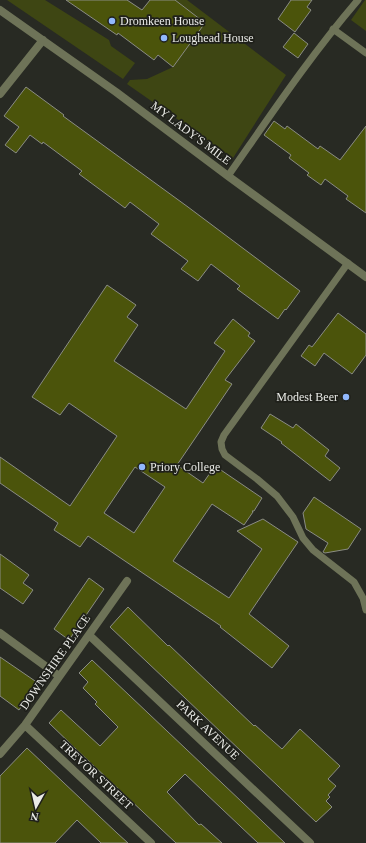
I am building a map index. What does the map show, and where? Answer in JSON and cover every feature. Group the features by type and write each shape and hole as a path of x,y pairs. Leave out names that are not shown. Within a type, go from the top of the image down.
{"street":[{"name":"MY LADY'S MILE","path":"0,10 116,92 228,176 366,276"},
{"path":"0,94 43,40"},
{"name":"DOWNSHIRE PLACE","path":"0,754 25,725 127,581"},
{"path":"0,633 59,676"},
{"name":"PARK AVENUE","path":"89,635 310,843"},
{"name":"TREVOR STREET","path":"25,725 150,843"}],"lane":[{"path":"228,176 299,75 333,29 358,0"},
{"path":"333,29 366,53"},
{"path":"348,263 224,435 221,442 222,449 230,459 277,496 293,517 303,538 313,550 354,582 363,598 366,610"}],"green space":[{"path":"7,0 45,0 109,40 111,46 135,63 123,79"},
{"path":"175,0 187,0 286,75 233,158 127,84 130,80 147,79 173,67 205,23"},
{"path":"366,0 366,31 351,20"}],"building":[{"name":"Loughead House","path":"66,0 127,0 142,10 150,0 175,0 205,23 173,67 158,55 154,60 118,33 117,35"},
{"path":"291,0 312,0 307,7 311,10 295,32 278,19"},
{"path":"294,33 308,44 298,58 283,47"},
{"path":"26,87 300,291 286,310 285,309 278,319 237,289 240,286 211,264 198,281 181,269 188,261 151,234 159,224 130,202 125,208 79,174 82,171 43,142 42,144 30,135 16,153 5,145 19,127 4,116"},
{"path":"274,121 285,129 287,126 318,149 320,146 340,160 366,126 366,213 346,199 348,196 325,179 321,185 307,175 309,173 289,158 291,155 264,135"},
{"path":"107,285 136,305 127,317 138,325 114,361 186,409 225,351 214,343 233,319 250,333 248,336 255,341 225,380 232,384 177,465 203,483 215,466 262,498 244,525 212,504 173,561 229,598 262,549 237,531 263,519 298,542 249,614 289,646 272,668 220,627 221,626 88,536 80,547 54,530 58,523 0,483 0,457 70,506 117,436 69,403 60,415 32,397","holes":["135,467 165,487 134,533 104,513"]},
{"path":"338,313 366,334 366,355 352,374 324,353 315,366 301,356 309,345 312,347"},
{"path":"270,414 293,428 296,424 329,450 325,456 340,468 330,481 281,443 282,442 261,428"},
{"path":"314,497 361,529 348,549 325,553 323,552 328,543 306,529 303,513"},
{"path":"0,554 29,575 23,583 33,590 23,604 0,588"},
{"path":"89,578 104,589 69,640 54,629"},
{"path":"128,607 254,726 255,725 282,749 300,729 340,766 328,779 336,786 328,795 330,797 326,801 332,807 316,822 110,627"},
{"path":"0,657 38,683 19,710 0,696"},
{"path":"92,660 285,843 258,843 185,774 167,792 199,825 201,824 222,843 176,843 77,750 49,723 61,710 100,746 118,727 95,704 97,702 83,688 88,682 79,673"},
{"path":"27,748 128,843 101,843 77,820 55,843 0,843 0,776"}],"place":[{"name":"Dromkeen House","path":"112,21"},
{"name":"Loughead House","path":"164,38"},
{"name":"Modest Beer","path":"346,397"},
{"name":"Priory College","path":"142,467"}]}
